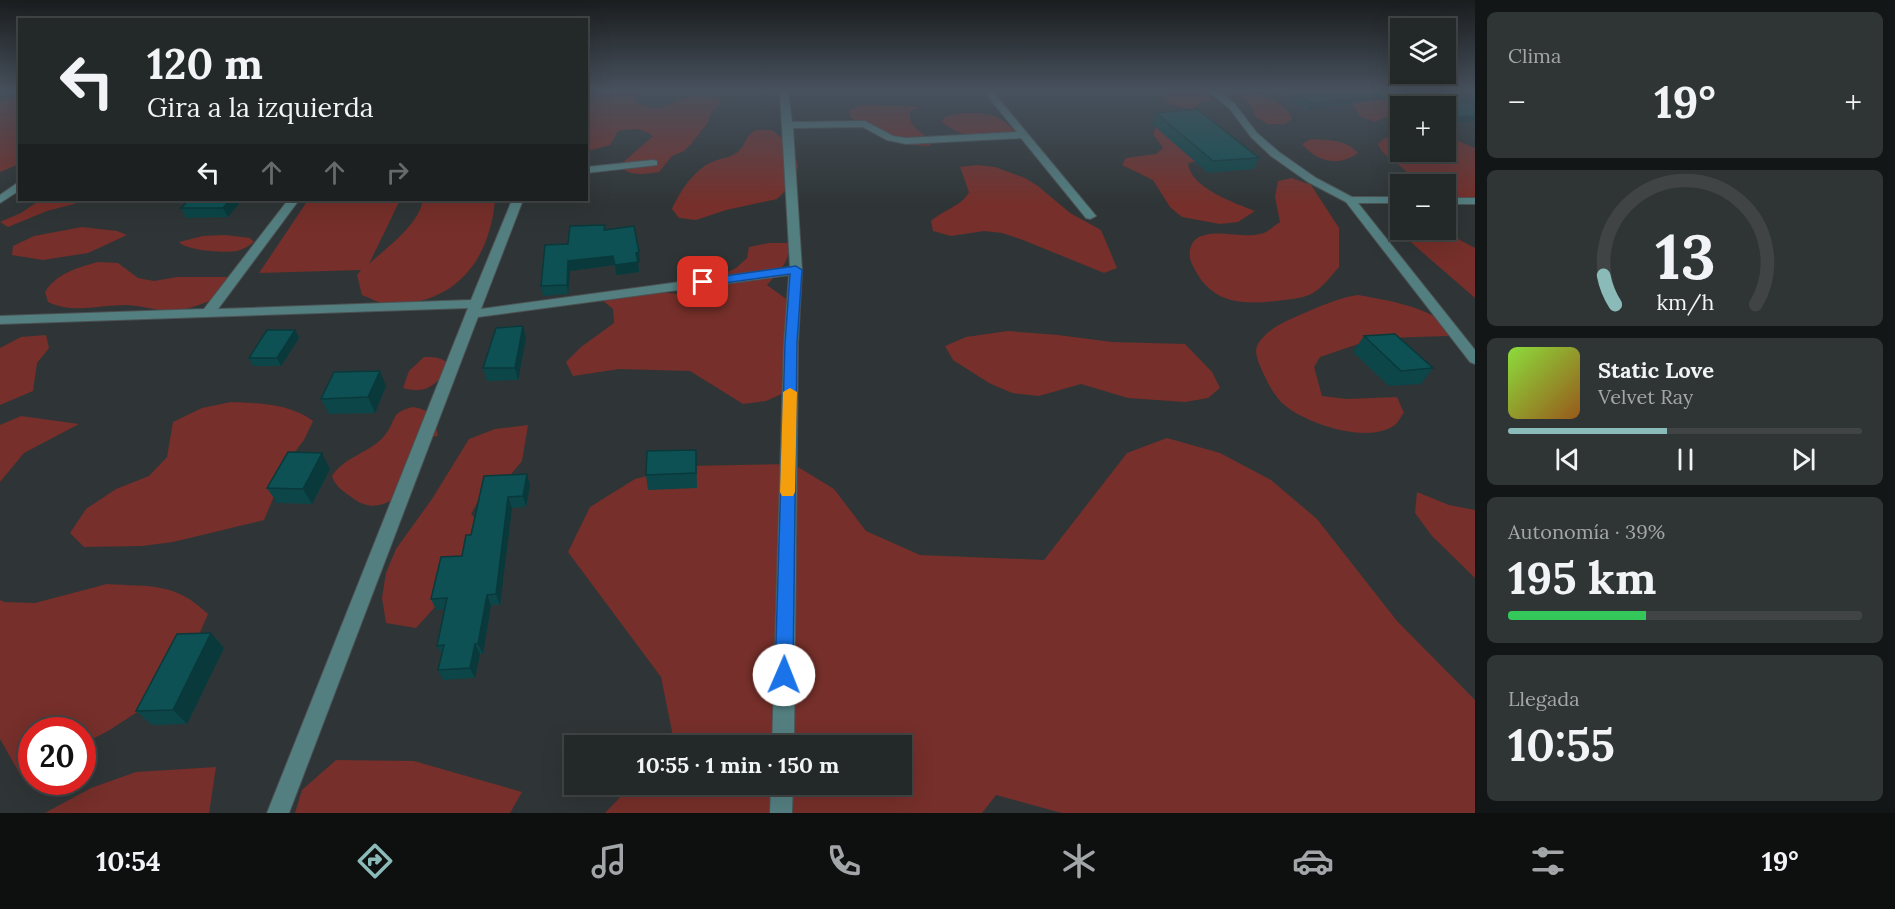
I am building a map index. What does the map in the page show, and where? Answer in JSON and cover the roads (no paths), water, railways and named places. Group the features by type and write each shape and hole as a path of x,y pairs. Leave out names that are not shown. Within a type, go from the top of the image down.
{"street":[{"path":"783,735 791,343 796,270 788,129"},
{"path":"874,129 890,138 906,141 1024,135"},
{"path":"1019,129 1090,216"},
{"path":"1249,129 1275,154 1312,180 1350,200 1475,359"},
{"path":"588,170 653,163"},
{"path":"0,200 18,186"},
{"path":"1350,200 1390,200"},
{"path":"208,313 292,201"},
{"path":"278,813 517,201"},
{"path":"1456,201 1475,201"},
{"path":"0,320 208,313 474,309 796,270"},
{"path":"781,813 782,795"}]}
